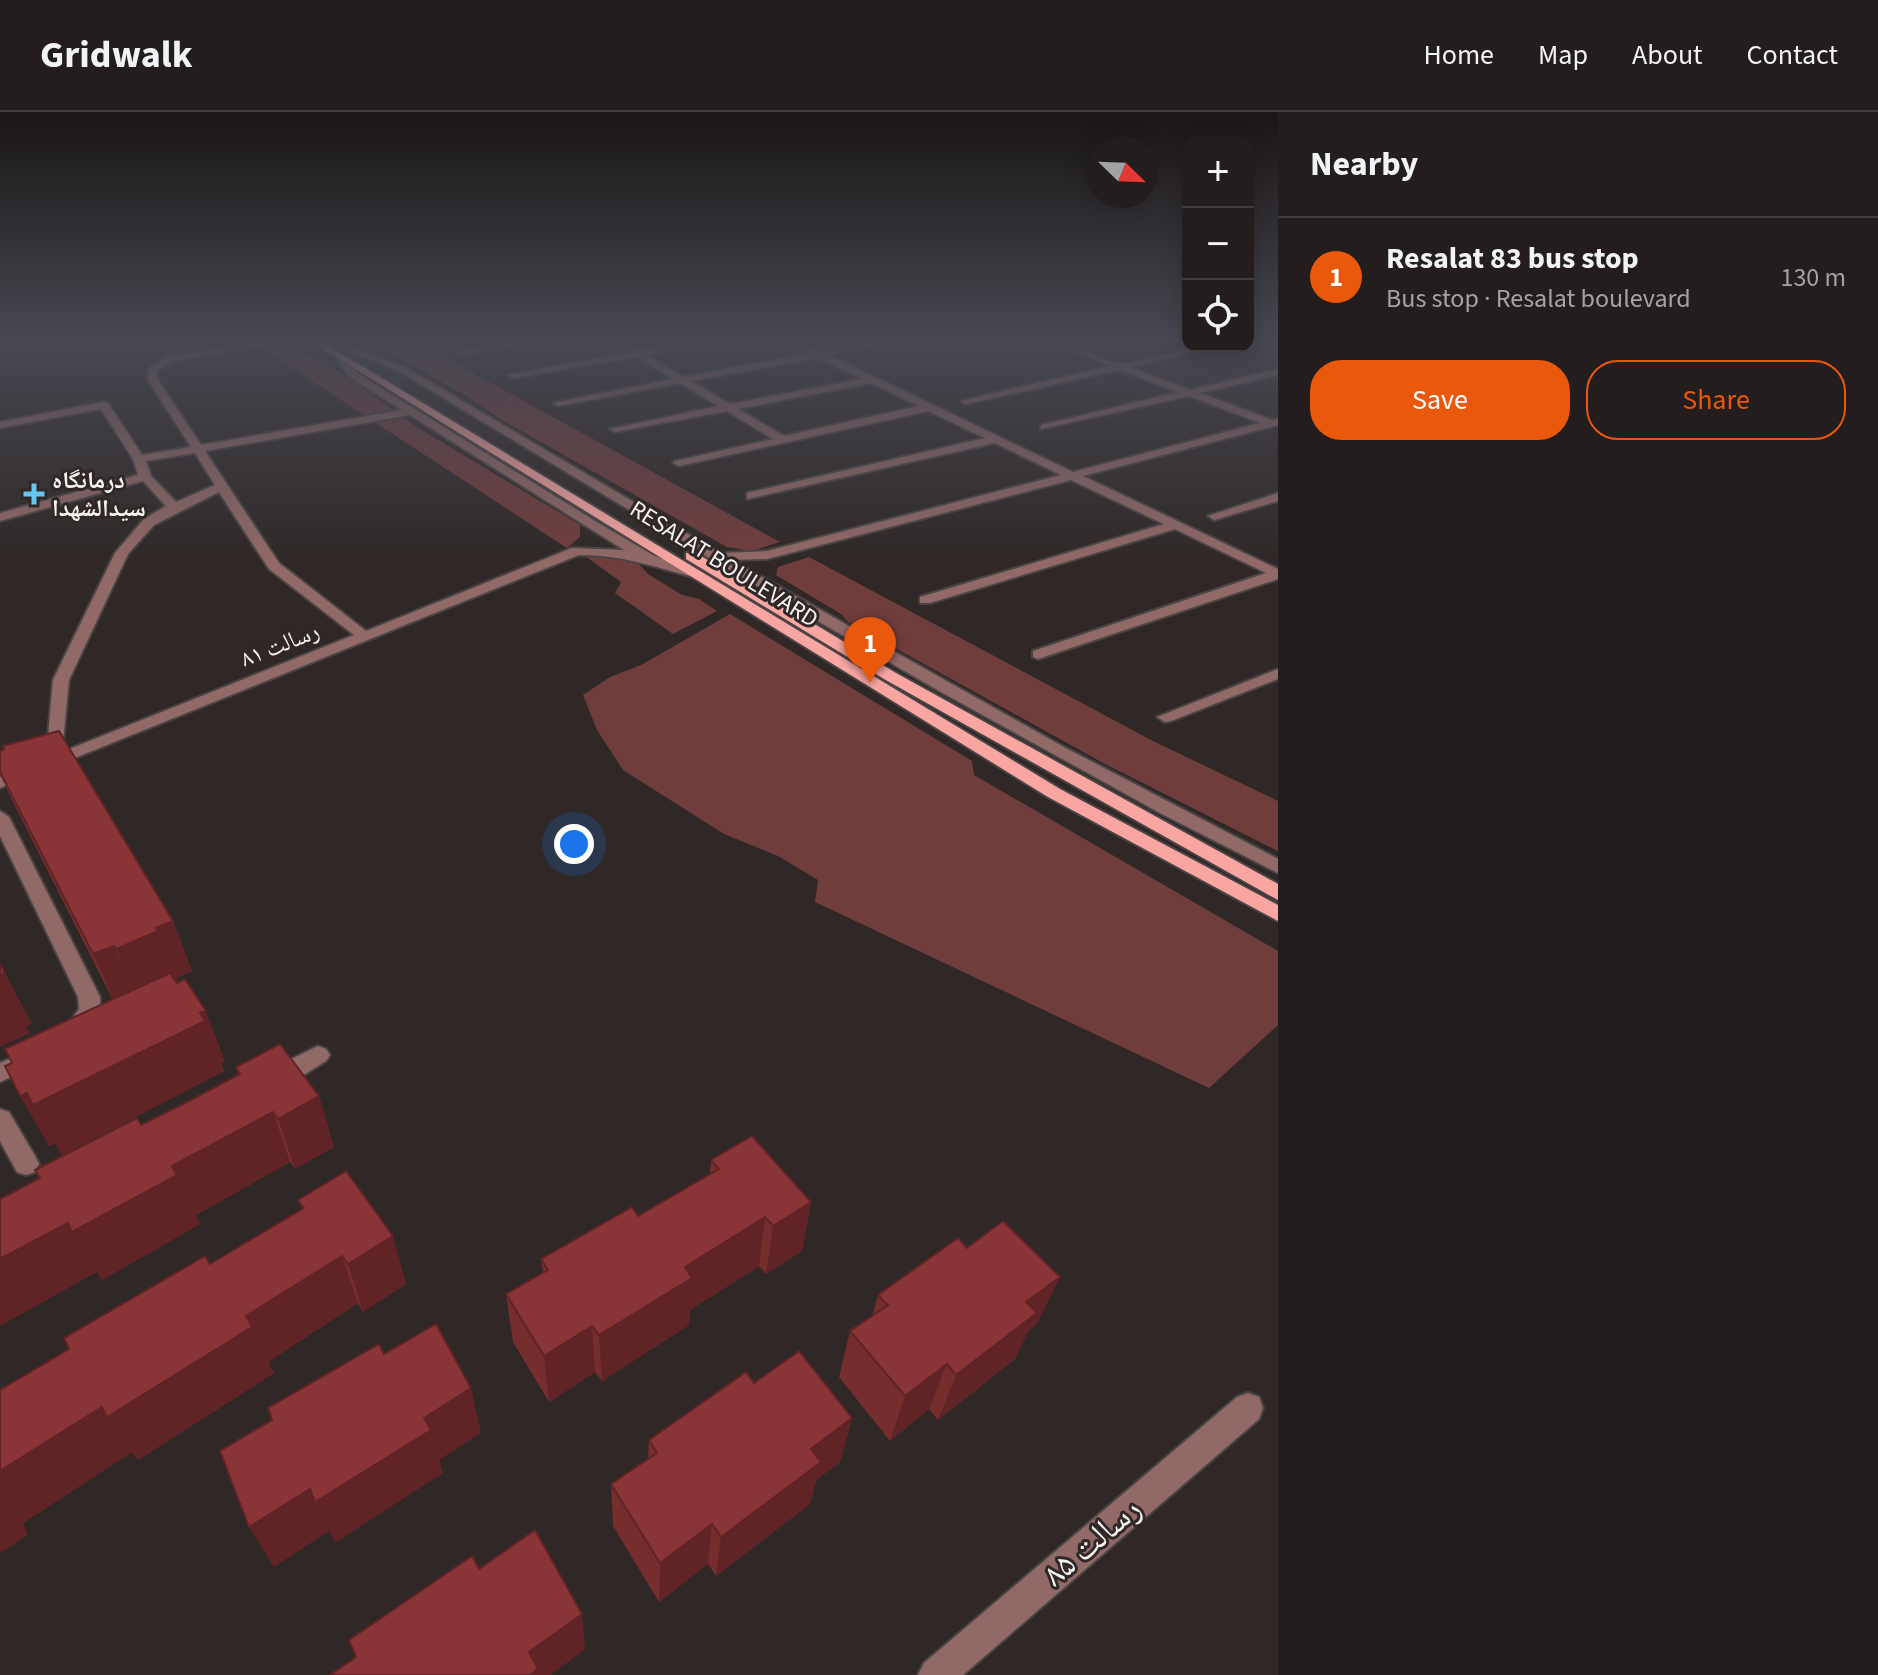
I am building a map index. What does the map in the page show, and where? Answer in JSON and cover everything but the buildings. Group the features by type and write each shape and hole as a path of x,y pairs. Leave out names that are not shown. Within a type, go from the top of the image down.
{"main road":[{"name":"RESALAT BOULEVARD","path":"445,415 693,573 1054,793 1278,914"},
{"name":"RESALAT BOULEVARD","path":"452,415 890,676 1278,893"}],"street":[{"path":"0,425 52,415"},
{"path":"110,415 139,459 145,477 174,507"},
{"path":"175,415 274,566 365,637"},
{"path":"139,459 394,415"},
{"path":"416,415 648,558"},
{"path":"479,415 714,555 1062,754 1278,867"},
{"path":"615,429 691,415"},
{"path":"741,415 783,440"},
{"path":"679,463 895,415"},
{"path":"947,415 1278,574"},
{"path":"1045,427 1096,415"},
{"path":"1249,415 1276,425"},
{"path":"714,555 773,558 1084,481 1276,425"},
{"path":"756,579 756,571 773,558 1071,474 1276,425"},
{"path":"751,496 997,439"},
{"path":"0,517 145,477"},
{"path":"52,762 61,680 122,553 149,522 222,486"},
{"path":"1214,516 1278,497"},
{"path":"577,551 587,537 590,524"},
{"path":"925,600 1176,525"},
{"path":"577,551 610,551 648,558 693,573"},
{"name":"رسالت ۸۱","path":"0,783 577,551"},
{"path":"1038,654 1278,574"},
{"path":"1165,717 1278,674"},
{"path":"0,817 89,997 90,1010 80,1026 52,1047 0,1073"},
{"path":"249,1092 318,1055"},
{"path":"0,1119 26,1164"},
{"name":"رسالت ۸۵","path":"936,1675 1248,1408"}],"shaded area":[{"path":"364,415 400,415 580,525 580,537 567,548"},
{"path":"494,415 549,415 780,542 752,551 727,547"},
{"path":"606,555 638,563 648,574 682,595 699,599 717,611 673,634 615,593 621,582 585,556"},
{"path":"809,557 1151,740 1278,801 1278,851 1105,764 848,622 841,614 776,575 778,567"},
{"path":"730,614 972,761 974,775 1278,951 1278,1025 1209,1088 815,902 818,880 778,856 724,834 623,770 597,730 583,695 610,677 641,665"}],"place":[{"name":"درمانگاه سیدالشهدا","path":"34,494"},
{"name":"Resalat 83 bus stop","path":"870,683"}]}
